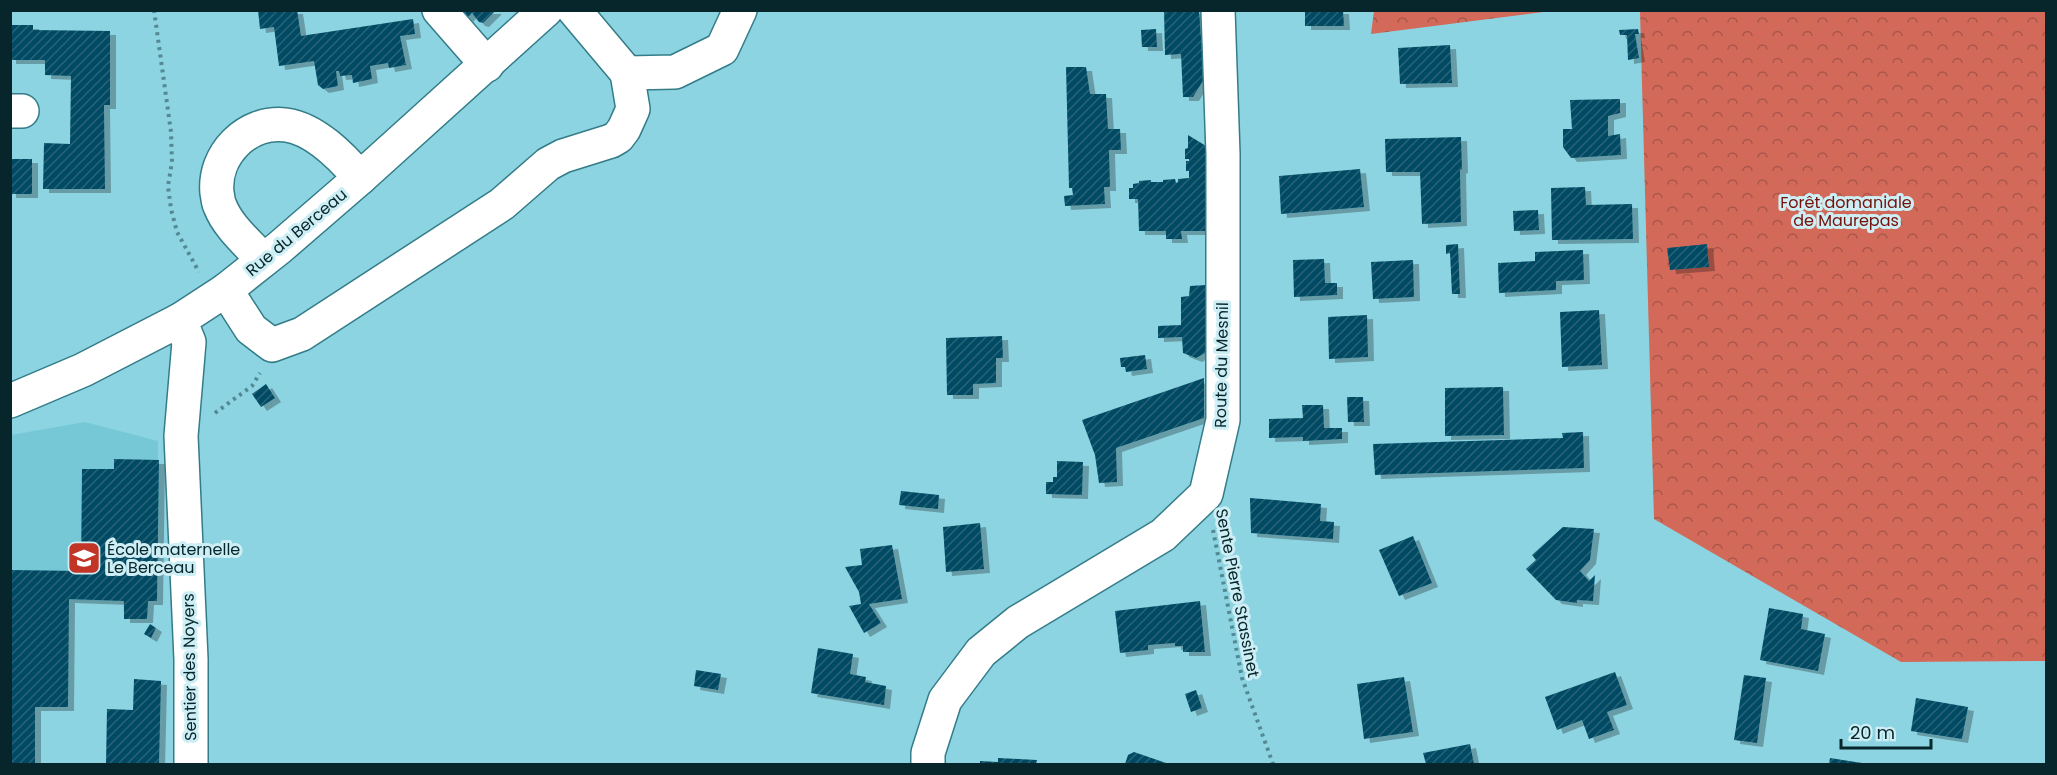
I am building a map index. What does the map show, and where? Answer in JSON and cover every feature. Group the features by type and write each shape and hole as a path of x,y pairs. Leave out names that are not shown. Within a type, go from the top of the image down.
{"street":[{"path":"440,10 488,65"},
{"name":"Rue du Berceau","path":"10,401 83,370 180,320 220,294 360,178 488,65 546,10"},
{"path":"220,294 251,329 272,345 302,334 502,204 548,164 563,156 618,137 633,109 627,73 574,10"},
{"path":"627,73 675,72 722,50 740,10"},
{"name":"Route du Mesnil","path":"1206,494 1223,420 1222,154 1218,10"},
{"path":"263,260 232,225 219,206 216,183 221,162 234,144 251,130 270,125 288,126 311,135 331,149 360,178"},
{"name":"Sentier des Noyers","path":"180,320 189,342 181,436 190,659 191,765"},
{"path":"928,765 928,753 945,700 981,652 1018,622 1163,535 1206,494"}],"path":[{"path":"154,10 171,132 172,162 168,186 171,209 177,232 220,294"},
{"path":"181,436 252,386 267,364 272,345"},
{"name":"Sente Pierre Stassinet","path":"1206,494 1242,678 1273,765"}],"shaded area":[{"name":"École maternelle Le Berceau","path":"85,422 158,441 157,601 148,601 147,619 124,619 123,601 69,600 68,707 35,707 35,764 11,764 11,435"}],"green space":[{"path":"1374,10 1551,11 1371,34"},
{"name":"Forêt domaniale de Maurepas","path":"1640,11 2046,11 2046,661 1901,662 1654,519"}],"building":[{"path":"258,10 297,10 301,36 413,19 415,34 400,36 406,65 389,68 388,63 370,66 372,79 353,83 352,75 340,76 339,71 336,71 338,86 323,89 318,85 314,61 279,66 274,27 260,29"},
{"path":"461,10 496,10 483,23 479,22 472,13 467,18"},
{"path":"1164,10 1199,10 1204,79 1193,97 1183,97 1181,54 1165,55"},
{"path":"1305,10 1343,10 1344,26 1305,26"},
{"path":"10,25 33,25 33,30 110,31 110,105 104,105 105,189 43,189 44,143 70,144 71,76 45,75 45,60 10,60"},
{"path":"1156,29 1157,47 1142,47 1141,30"},
{"path":"1638,29 1639,34 1635,34 1639,58 1628,60 1627,35 1620,35 1619,30"},
{"path":"1450,45 1452,83 1400,84 1398,48"},
{"path":"1066,67 1086,67 1090,94 1106,94 1108,129 1120,129 1121,150 1109,150 1110,187 1104,187 1105,204 1065,206 1064,196 1073,195 1072,188 1069,188"},
{"path":"1620,99 1620,113 1608,116 1608,136 1620,134 1621,155 1571,158 1563,147 1563,129 1572,129 1570,100"},
{"path":"1188,135 1206,146 1207,231 1181,231 1182,239 1166,239 1166,231 1139,231 1138,199 1129,199 1129,188 1133,188 1133,184 1139,181 1163,182 1163,180 1175,179 1176,183 1178,179 1189,178 1186,161 1189,159 1185,159"},
{"path":"1461,137 1461,222 1422,224 1420,172 1386,172 1385,139"},
{"path":"10,159 32,159 32,194 10,194"},
{"path":"1360,169 1364,207 1281,214 1279,176"},
{"path":"1585,187 1586,205 1632,204 1633,239 1552,240 1551,188"},
{"path":"1538,210 1539,230 1514,231 1513,211"},
{"path":"1458,244 1460,294 1452,294 1450,253 1446,254 1446,245"},
{"path":"1707,244 1709,267 1670,270 1667,248"},
{"path":"1583,250 1584,280 1556,281 1556,290 1499,293 1498,263 1535,261 1535,252"},
{"path":"1324,259 1325,283 1337,283 1337,295 1294,297 1293,260"},
{"path":"1413,260 1414,297 1373,299 1371,262"},
{"path":"1206,285 1205,353 1196,358 1183,353 1182,337 1158,338 1158,326 1181,325 1181,297 1189,296 1190,286"},
{"path":"1599,310 1602,365 1562,367 1560,312"},
{"path":"1367,315 1368,357 1329,359 1328,317"},
{"path":"1002,336 1003,358 996,358 996,383 973,384 973,395 947,395 946,338"},
{"path":"1145,355 1147,369 1126,372 1125,367 1121,367 1120,358"},
{"path":"1204,378 1204,418 1116,448 1117,482 1099,483 1095,455 1082,420"},
{"path":"266,384 275,398 261,407 252,394"},
{"path":"1503,387 1504,435 1445,436 1445,388"},
{"path":"1347,397 1363,397 1364,422 1348,422"},
{"path":"1302,405 1323,405 1324,428 1342,428 1342,439 1303,441 1303,437 1269,438 1269,419 1303,418"},
{"path":"1583,432 1584,468 1375,475 1373,444 1563,438 1562,433"},
{"name":"École maternelle Le Berceau","path":"114,459 159,460 157,601 148,601 147,619 124,619 124,601 69,599 68,707 35,707 35,764 10,764 10,570 81,571 82,469 114,469"},
{"path":"1057,461 1083,462 1082,495 1046,494 1046,482 1053,482 1053,477 1057,477"},
{"path":"901,491 939,495 938,509 899,505"},
{"path":"1250,498 1321,504 1320,521 1334,522 1333,539 1251,533"},
{"path":"980,523 984,569 946,572 943,527"},
{"path":"1563,527 1594,529 1590,560 1580,571 1589,581 1595,575 1593,601 1577,600 1577,603 1556,600 1526,569 1536,560 1532,555"},
{"path":"1413,536 1432,583 1399,596 1379,550"},
{"path":"892,545 902,599 869,604 881,623 864,633 849,606 861,604 859,592 845,567 862,565 860,549"},
{"path":"1200,601 1205,652 1183,652 1183,646 1175,646 1175,643 1148,645 1148,650 1120,653 1115,611"},
{"path":"1769,608 1803,614 1801,629 1825,634 1818,671 1760,660"},
{"path":"150,624 156,628 151,638 144,634"},
{"path":"818,648 853,654 850,674 866,677 865,682 886,686 884,705 811,693"},
{"path":"696,670 721,674 718,690 694,686"},
{"path":"1615,672 1627,705 1607,712 1614,730 1589,739 1582,720 1557,730 1545,697"},
{"path":"1744,675 1766,678 1757,743 1734,740"},
{"path":"1404,677 1413,732 1364,739 1357,684"},
{"path":"134,679 161,681 159,764 106,764 107,709 133,710"},
{"path":"1196,690 1202,708 1191,712 1185,694"},
{"path":"1916,698 1968,707 1962,739 1911,731"},
{"path":"1470,744 1474,764 1426,764 1423,753"},
{"path":"1134,752 1169,764 1125,764 1128,755"},
{"path":"998,758 1037,760 1036,764 980,764 980,761 998,762"},
{"path":"1830,758 1862,763 1829,764"}],"place":[{"name":"École maternelle Le Berceau","path":"84,558"}]}
